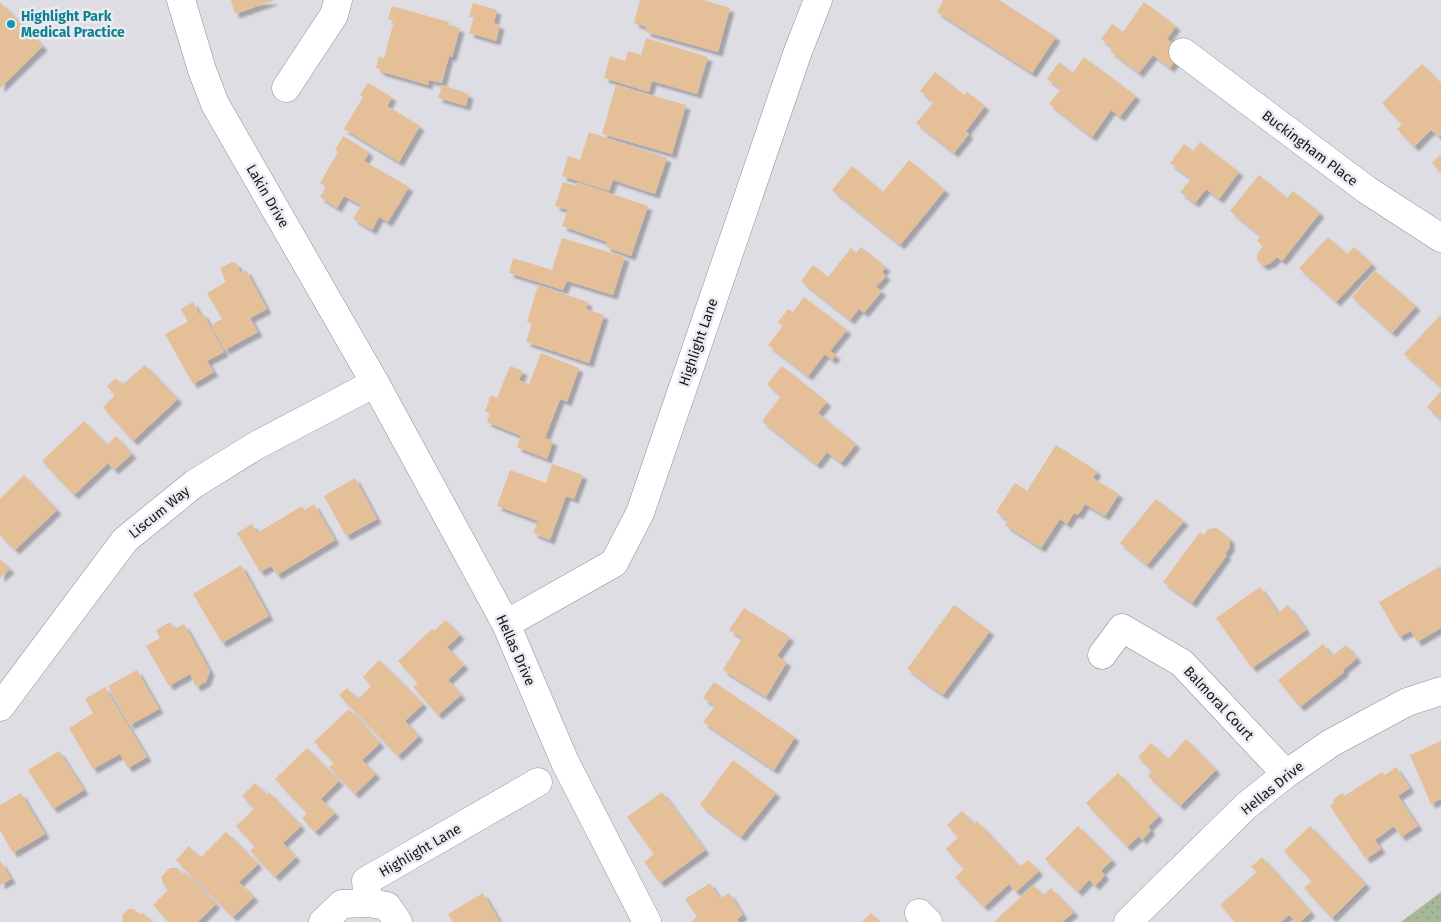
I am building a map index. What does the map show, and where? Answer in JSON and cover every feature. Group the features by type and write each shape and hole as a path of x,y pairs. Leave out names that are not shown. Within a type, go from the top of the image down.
{"street":[{"name":"Lakin Drive","path":"181,0 202,70 216,104 375,383"},
{"path":"286,88 334,15 338,0"},
{"name":"Highlight Lane","path":"506,624 614,563 640,513 797,54 818,0"},
{"name":"Buckingham Place","path":"1183,52 1367,190 1441,238"},
{"name":"Hellas Drive","path":"375,383 506,624 565,762 647,922"},
{"name":"Liscum Way","path":"0,707 125,540 194,484 256,445 375,383"},
{"name":"Balmoral Court","path":"1102,655 1122,628 1182,663 1286,774"},
{"name":"Hellas Drive","path":"1128,922 1246,806 1286,774 1340,738 1407,702 1441,691"},
{"name":"Highlight Lane","path":"368,903 366,881 538,782"},
{"path":"323,922 342,904 368,903 387,906 398,922"}],"green space":[{"path":"1441,892 1441,922 1401,922"}],"building":[{"path":"231,0 275,0 235,14"},
{"path":"640,0 703,0 730,8 718,52 646,32 647,27 634,23"},
{"path":"943,0 999,0 1056,37 1032,73 937,12"},
{"name":"Highlight Park Medical Practice","path":"0,2 43,46 0,88"},
{"path":"1144,2 1176,26 1167,39 1182,51 1170,68 1153,55 1139,73 1110,51 1113,48 1101,39 1112,24 1123,32"},
{"path":"473,3 497,10 494,23 500,25 496,41 469,33 474,17 469,17"},
{"path":"392,6 449,22 448,25 460,28 452,57 449,56 442,83 429,80 428,85 379,71 380,69 376,68 379,57 384,58 394,21 388,19"},
{"path":"646,38 708,57 697,94 652,81 649,92 604,78 610,56 625,61 628,51 641,55"},
{"path":"1084,57 1136,96 1120,117 1111,110 1092,137 1049,104 1061,89 1047,79 1059,62 1073,73"},
{"path":"1422,64 1441,84 1441,135 1439,137 1431,130 1414,147 1397,129 1402,124 1382,103"},
{"path":"935,72 964,95 967,92 985,106 966,131 969,134 954,153 916,123 934,102 920,91"},
{"path":"368,83 392,97 387,106 420,126 399,162 344,129 363,97 360,95"},
{"path":"442,85 469,94 466,106 438,98"},
{"path":"616,85 686,105 672,154 602,134"},
{"path":"589,132 667,158 655,194 613,180 609,191 562,176 568,156 580,160"},
{"path":"343,136 369,152 364,161 409,187 388,222 379,217 372,230 353,219 361,205 344,196 337,208 320,197 326,187 320,183 338,152 335,150"},
{"path":"1200,142 1239,172 1219,199 1206,189 1195,203 1180,192 1191,179 1170,163 1184,144 1193,151"},
{"path":"1441,154 1441,173 1432,163"},
{"path":"909,160 945,190 900,245 832,190 852,166 883,192"},
{"path":"1259,175 1287,198 1293,191 1320,213 1282,261 1277,257 1271,263 1263,266 1257,260 1257,254 1263,246 1257,241 1261,236 1230,211"},
{"path":"563,182 576,186 577,182 648,206 631,256 606,247 607,242 562,226 568,210 555,206"},
{"path":"1328,237 1347,254 1354,247 1372,264 1336,302 1299,268"},
{"path":"562,238 625,257 613,295 567,281 563,290 509,273 513,258 552,270"},
{"path":"861,247 886,267 882,272 886,276 876,287 882,291 864,313 859,309 850,320 801,281 813,265 828,277 851,248 856,253"},
{"path":"232,262 236,263 241,273 246,270 267,309 250,318 258,332 225,350 211,325 222,319 207,293 226,282 221,268"},
{"path":"1375,271 1416,306 1392,333 1352,297"},
{"path":"538,285 588,302 586,309 604,315 589,363 526,342 532,323 527,322"},
{"path":"804,297 847,330 830,351 836,355 832,360 825,354 808,376 768,345 783,326 778,322 788,309 793,312"},
{"path":"193,302 200,315 203,313 224,352 207,361 214,372 193,384 165,334 188,322 181,309"},
{"path":"1441,314 1441,387 1404,354"},
{"path":"541,353 579,368 567,402 560,399 545,438 553,441 547,459 517,447 521,436 487,422 490,413 485,411 491,395 497,398 510,366 523,371 519,380 529,384"},
{"path":"145,365 178,399 133,441 103,407 115,395 107,386 116,378 122,385"},
{"path":"782,366 827,402 818,413 856,444 841,463 827,452 817,465 762,421 781,396 767,384"},
{"path":"1441,391 1441,418 1440,419 1427,407"},
{"path":"84,421 107,445 116,436 132,454 114,470 108,463 74,495 42,461"},
{"path":"1056,445 1097,471 1093,478 1119,494 1105,516 1085,504 1078,515 1074,513 1067,524 1060,519 1041,548 1005,525 1008,520 996,512 1015,483 1027,491"},
{"path":"552,464 583,475 574,499 566,496 550,540 533,533 538,521 497,506 510,470 546,483"},
{"path":"24,475 57,510 15,550 0,535 0,499"},
{"path":"355,478 377,519 346,536 324,496"},
{"path":"1156,499 1184,521 1147,565 1120,543"},
{"path":"314,504 335,540 277,575 271,566 260,572 237,533 252,524 257,533 302,506 304,510"},
{"path":"1217,528 1230,539 1230,547 1225,554 1227,555 1192,603 1163,582 1200,532 1204,535 1208,529"},
{"path":"0,559 10,569 0,578"},
{"path":"241,565 269,616 222,643 193,594"},
{"path":"1441,566 1441,628 1417,642 1411,631 1399,637 1379,602"},
{"path":"1260,587 1278,613 1288,605 1306,630 1252,668 1216,618"},
{"path":"954,605 990,631 943,695 907,669"},
{"path":"744,608 790,637 777,656 787,662 766,697 723,670 742,638 729,630"},
{"path":"446,620 460,635 447,647 464,665 448,680 461,695 438,715 413,687 418,683 398,661 432,629 434,631"},
{"path":"170,622 174,629 184,624 210,671 206,682 196,687 190,674 169,686 146,646 160,638 156,630"},
{"path":"1323,644 1332,656 1346,645 1357,658 1343,670 1344,672 1300,707 1278,680"},
{"path":"379,660 423,704 405,721 419,736 398,756 339,695 347,688 358,699 371,686 363,677"},
{"path":"137,670 159,709 130,725 108,686"},
{"path":"714,682 795,737 774,770 703,722 715,706 703,698"},
{"path":"105,687 147,757 128,768 120,754 93,769 69,728 93,713 85,699"},
{"path":"349,709 380,743 362,760 376,774 355,794 329,767 334,763 314,742"},
{"path":"1186,739 1216,770 1180,806 1148,776 1152,771 1138,757 1151,743 1168,759"},
{"path":"1441,741 1441,799 1431,804 1410,755"},
{"path":"307,748 339,781 321,799 335,813 315,832 302,818 307,813 275,779"},
{"path":"59,751 84,790 53,809 28,770"},
{"path":"733,760 776,793 741,837 700,805"},
{"path":"1396,767 1410,788 1398,796 1418,826 1401,837 1394,826 1375,840 1381,849 1366,859 1330,806 1334,803 1333,800 1342,793 1344,796 1382,772 1385,775"},
{"path":"1118,773 1159,816 1148,827 1151,830 1142,840 1139,836 1127,847 1086,803"},
{"path":"255,783 267,795 269,792 301,826 283,843 296,857 275,877 250,851 255,846 236,826 254,809 242,796"},
{"path":"662,792 705,850 660,883 644,862 654,854 627,817"},
{"path":"21,793 45,834 13,853 0,830 0,805"},
{"path":"962,811 974,824 977,821 1020,867 1028,860 1039,871 1016,892 1009,884 984,907 955,877 964,869 946,849 958,837 947,825"},
{"path":"1078,826 1112,860 1101,871 1105,875 1095,886 1089,880 1078,892 1045,859"},
{"path":"1310,826 1366,884 1332,918 1304,888 1312,881 1284,851"},
{"path":"226,832 258,864 239,882 254,897 233,917 176,860 189,846 200,858"},
{"path":"1262,857 1311,912 1300,922 1296,922 1289,915 1281,922 1236,922 1220,905 1257,872 1251,867"},
{"path":"0,860 11,879 0,885"},
{"path":"170,868 177,868 183,874 185,872 216,904 198,922 169,922 153,905 168,890 164,886 161,877"},
{"path":"710,883 720,899 729,893 743,915 737,919 739,922 692,921 697,917 685,899"},
{"path":"1033,885 1043,895 1051,888 1074,912 1062,922 994,922"},
{"path":"483,893 500,922 453,922 448,914"},
{"path":"128,909 134,909 139,914 143,913 152,922 123,922 122,916"},
{"path":"871,913 879,922 862,922"}],"place":[{"name":"Highlight Park Medical Practice","path":"11,24"}]}
